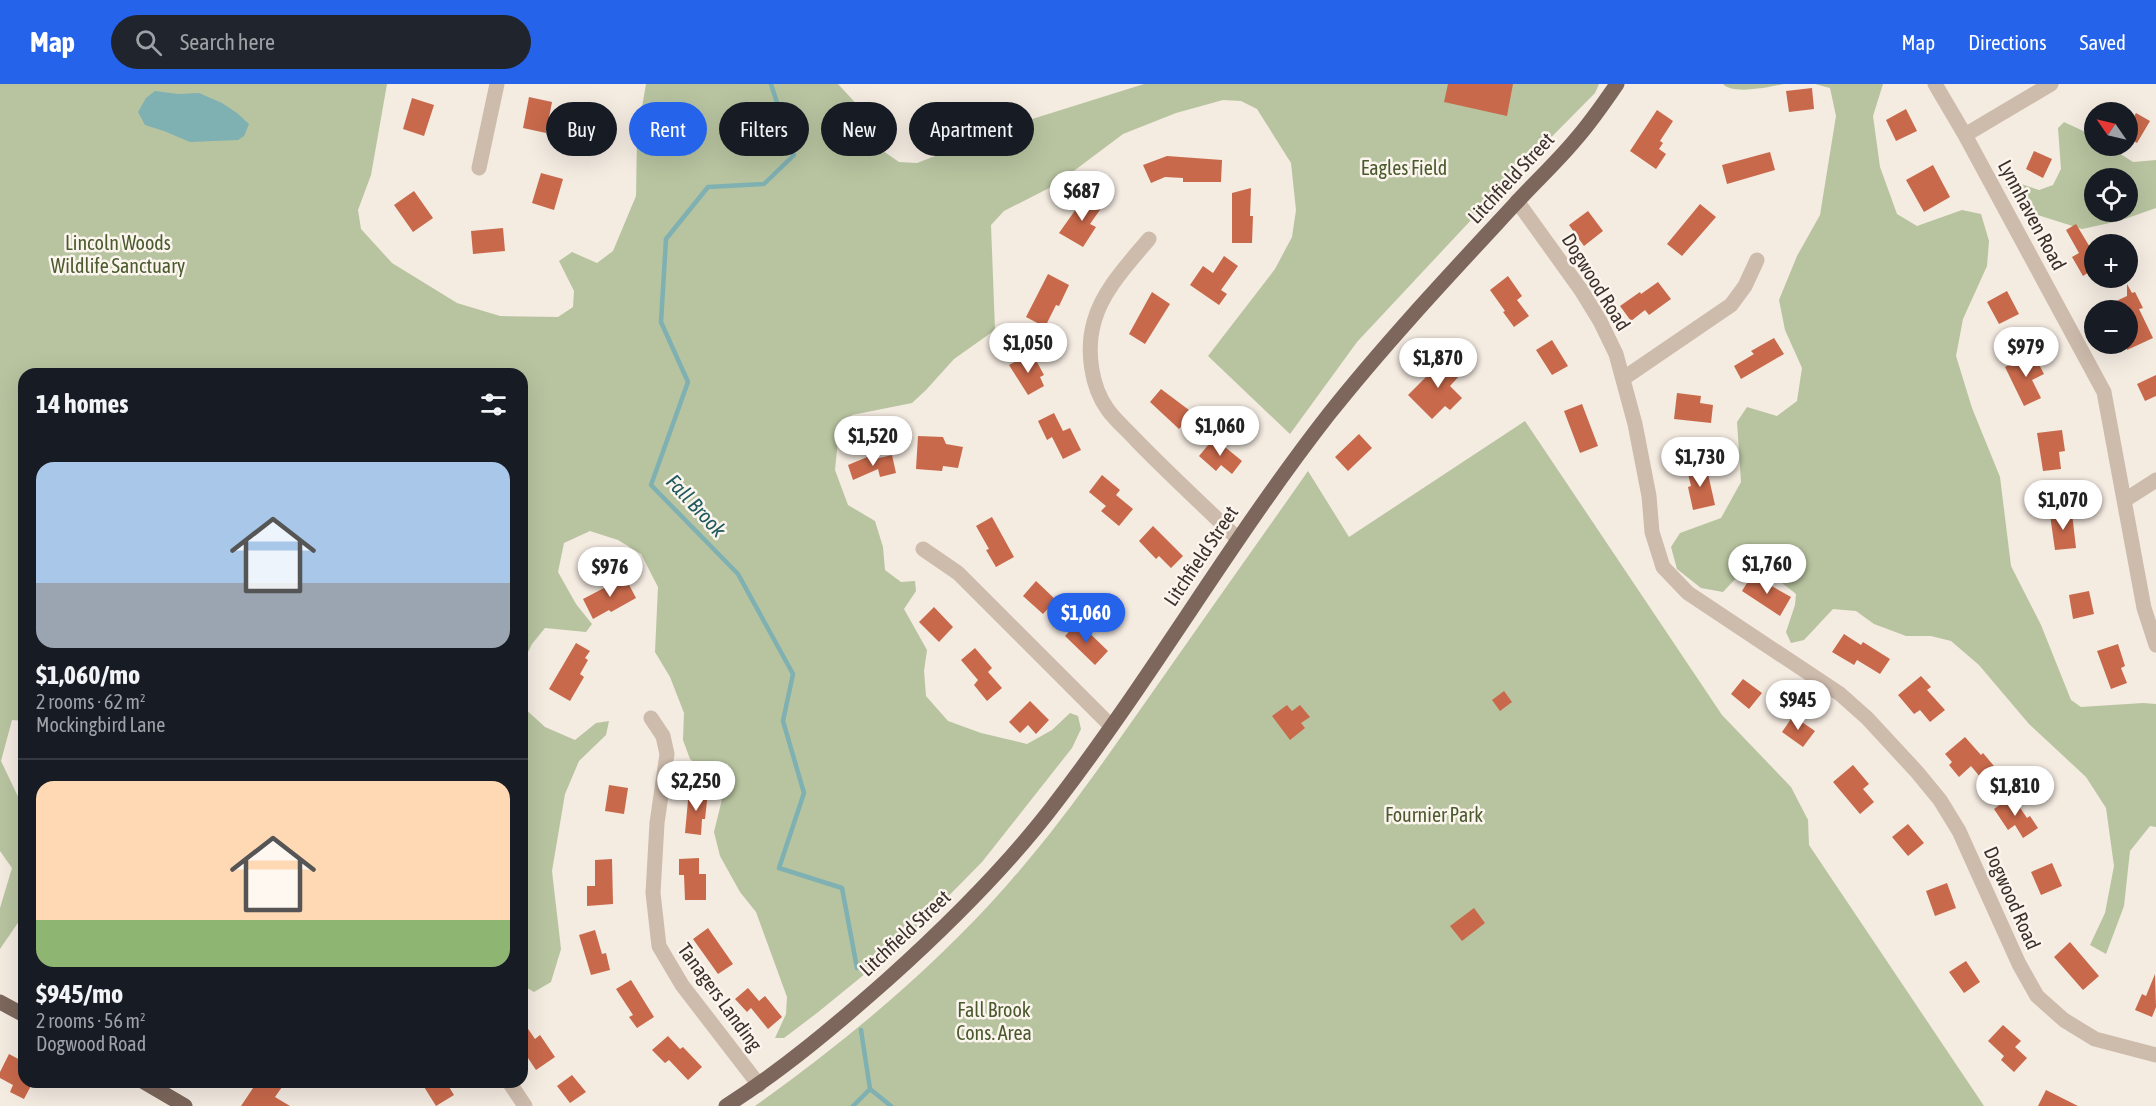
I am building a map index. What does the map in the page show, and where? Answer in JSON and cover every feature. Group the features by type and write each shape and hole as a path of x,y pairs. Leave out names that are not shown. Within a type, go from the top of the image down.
{"main road":[{"name":"Litchfield Street","path":"726,1106 759,1085 855,1009 962,910 1053,807 1238,539 1331,411 1402,328 1575,140 1617,84"},
{"path":"0,1002 18,1012"},
{"path":"154,1088 185,1106"}],"street":[{"path":"478,168 497,84"},
{"name":"Lynnhaven Road","path":"1935,84 2104,392 2144,608 2156,645"},
{"path":"1965,135 2051,84"},
{"name":"Dogwood Road","path":"1517,201 1581,290 1616,354 1635,424 1649,496 1652,532 1663,567 1688,593 1840,694 1867,718 1917,772 1940,800 1959,831 2019,964 2037,996 2064,1020 2095,1039 2156,1055"},
{"path":"1149,239 1107,295 1094,321 1090,350 1093,378 1107,409 1152,457 1238,539"},
{"path":"1624,378 1731,305 1757,260"},
{"path":"2125,500 2156,480"},
{"path":"923,549 958,573 1111,726"},
{"name":"Tanagers Landing","path":"651,718 663,736 667,754 657,823 653,893 659,946 682,985 759,1085"},
{"path":"513,1088 525,1106"}],"green space":[{"path":"0,84 387,84 371,175 358,210 361,229 392,263 457,303 500,316 558,317 573,307 574,291 559,261 572,252 597,263 613,251 636,196 637,156 707,156 707,102 643,102 646,84 838,84 855,102 821,102 821,156 890,156 899,162 917,163 935,156 1034,156 1034,118 1144,84 1599,84 1595,93 1501,188 1357,342 1290,434 1208,356 1275,269 1292,237 1296,210 1291,163 1257,109 1241,101 1223,100 1176,113 1123,134 1055,185 1004,211 991,225 995,330 954,359 912,403 852,415 838,440 835,470 848,505 875,521 883,547 885,570 901,582 915,581 916,591 904,609 927,650 924,671 926,696 948,721 981,733 1027,744 1052,730 1070,713 1078,716 1081,729 1072,748 982,862 910,935 784,1038 775,1038 786,1014 787,997 756,912 740,892 720,856 714,832 723,795 713,779 690,759 683,740 684,713 670,677 655,652 658,587 641,554 618,540 590,531 564,543 558,572 576,604 592,624 586,632 545,628 528,652 528,368 18,368 18,720 12,720 1,761 18,796 18,923 0,949 0,908 12,868 0,851"},
{"path":"1723,84 1784,84 1743,90"},
{"path":"1815,84 1883,84 1873,116 1880,167 1897,214 1917,226 1962,210 1981,214 1989,241 1987,266 1963,319 1956,356 1972,408 2000,477 2011,566 2041,625 2071,700 2081,707 2156,704 2156,827 2150,826 2130,851 2124,906 2106,954 2090,945 2105,913 2114,866 2106,808 2086,777 2029,724 1979,665 1951,641 1931,636 1906,636 1874,624 1856,611 1833,609 1804,640 1791,643 1786,632 1795,605 1796,594 1777,579 1753,569 1739,575 1723,592 1701,588 1677,569 1671,547 1680,533 1721,518 1741,482 1737,422 1747,407 1777,416 1797,401 1802,368 1785,330 1779,300 1797,256 1820,215 1836,116 1830,88"},
{"path":"2064,122 2084,131 2084,156 2124,156 2133,162 2156,160 2156,208 2138,214 2138,168 2084,168 2084,222 2114,222 2082,229 2025,211 2006,187 2015,182 2039,190 2053,185 2061,169 2058,128"},
{"name":"Fournier Park","path":"1525,421 1722,715 1791,787 1808,820 1809,845 1984,1106 755,1106 887,1003 949,946 1007,885 1083,790 1308,471 1349,537"},
{"path":"528,711 545,727 575,740 596,723 609,721 606,735 579,761 565,794 552,871 561,949 551,982 534,992 528,988"}],"water":[{"path":"155,91 178,94 199,93 222,103 249,124 244,136 238,140 190,142 145,125 138,112 146,98"}],"building":[{"path":"1448,84 1513,84 1507,116 1444,102"},
{"path":"1812,88 1814,109 1789,112 1786,91"},
{"path":"529,97 552,102 546,102 546,133 523,128"},
{"path":"412,98 434,105 424,136 403,129"},
{"path":"1906,109 1917,131 1896,141 1886,120"},
{"path":"1657,110 1673,121 1660,141 1663,143 1659,149 1666,154 1656,169 1630,151"},
{"path":"2138,114 2150,121 2138,141"},
{"path":"2034,151 2052,159 2043,178 2026,169"},
{"path":"1770,152 1775,170 1727,184 1722,165"},
{"path":"1167,156 1222,160 1221,182 1183,182 1183,178 1165,177 1151,183 1143,165"},
{"path":"1933,165 1950,197 1924,212 1906,180"},
{"path":"541,173 563,179 554,210 532,203"},
{"path":"1251,188 1252,243 1232,243 1232,193"},
{"path":"414,191 433,218 413,232 394,205"},
{"path":"1086,195 1102,207 1090,224 1096,227 1083,247 1059,233"},
{"path":"1700,204 1716,217 1682,256 1667,244"},
{"path":"1588,211 1603,231 1584,246 1569,225"},
{"path":"2076,224 2084,237 2083,276 2072,257 2079,253 2066,230"},
{"path":"503,228 505,251 473,254 471,231"},
{"path":"1224,256 1238,266 1221,290 1227,294 1219,305 1190,285 1203,266 1213,273"},
{"path":"1048,274 1069,285 1045,327 1026,317"},
{"path":"1508,276 1522,296 1517,300 1529,316 1514,327 1490,290"},
{"path":"1658,282 1671,299 1649,315 1645,310 1631,321 1620,306"},
{"path":"2127,288 2132,293 2135,292 2143,308 2139,309 2153,338 2138,345 2138,300 2118,300 2127,296"},
{"path":"2007,291 2019,314 1999,324 1987,302"},
{"path":"1152,292 1170,304 1145,344 1129,334"},
{"path":"1774,338 1784,354 1741,379 1734,366 1754,354 1751,351"},
{"path":"1552,340 1568,366 1552,375 1536,350"},
{"path":"1032,353 1044,375 1040,377 1044,386 1028,395 1009,365"},
{"path":"2033,353 2044,374 2032,380 2041,398 2024,406 2005,367"},
{"path":"1446,357 1462,373 1450,386 1462,398 1450,410 1445,406 1432,419 1408,395"},
{"path":"2156,375 2156,396 2145,401 2137,384"},
{"path":"1161,389 1193,413 1179,429 1150,402"},
{"path":"1677,393 1701,396 1700,403 1713,405 1711,423 1674,419"},
{"path":"1582,404 1598,446 1580,453 1564,411"},
{"path":"1054,413 1063,431 1070,428 1081,450 1063,459 1052,437 1047,440 1038,421"},
{"path":"2062,430 2065,451 2059,452 2061,469 2043,471 2037,433"},
{"path":"1359,434 1372,448 1348,471 1335,457"},
{"path":"918,436 943,437 946,444 963,447 958,468 943,466 942,471 916,469"},
{"path":"1214,438 1242,461 1232,474 1221,465 1216,471 1199,456"},
{"path":"872,455 876,462 875,459 892,455 896,473 880,477 878,469 853,480 848,465"},
{"path":"1706,465 1715,505 1693,510 1687,470"},
{"path":"1102,475 1120,490 1116,495 1133,509 1119,526 1101,511 1106,506 1089,492"},
{"path":"2072,513 2076,548 2055,550 2050,515"},
{"path":"992,517 1014,557 996,567 976,526"},
{"path":"1153,526 1183,556 1171,568 1159,556 1156,559 1139,541"},
{"path":"1752,575 1791,597 1780,616 1742,591"},
{"path":"625,577 636,598 593,619 583,599"},
{"path":"1036,581 1056,600 1043,614 1023,596"},
{"path":"2089,591 2094,614 2073,619 2069,595"},
{"path":"934,607 953,627 939,642 919,622"},
{"path":"1078,622 1108,651 1095,665 1065,636"},
{"path":"1844,634 1861,645 1863,642 1890,659 1880,674 1857,660 1854,665 1832,652"},
{"path":"576,643 590,651 580,674 584,677 570,701 549,689"},
{"path":"2118,644 2125,666 2121,668 2127,683 2111,689 2097,651"},
{"path":"975,648 992,668 988,672 1002,688 987,701 974,685 978,680 961,660"},
{"path":"1921,676 1931,687 1927,690 1945,710 1930,722 1920,710 1914,714 1898,695"},
{"path":"1743,679 1762,693 1749,709 1731,694"},
{"path":"1504,691 1512,702 1500,711 1492,700"},
{"path":"1030,701 1049,720 1036,734 1028,725 1020,733 1009,722"},
{"path":"1287,705 1292,711 1300,705 1310,717 1301,723 1305,728 1290,740 1272,716"},
{"path":"1793,716 1815,731 1803,747 1782,732"},
{"path":"1965,737 1994,766 1981,778 1971,766 1959,777 1949,765 1952,762 1945,754"},
{"path":"1853,765 1869,784 1863,789 1874,802 1860,814 1833,782"},
{"path":"609,785 628,788 624,814 605,811"},
{"path":"689,790 708,792 701,835 685,833"},
{"path":"2012,796 2027,818 2030,816 2038,828 2023,838 2015,825 2008,830 1994,809"},
{"path":"1908,824 1924,843 1908,856 1892,837"},
{"path":"699,858 699,874 706,874 706,900 685,900 684,875 679,875 679,859"},
{"path":"612,859 613,904 587,906 587,886 595,886 595,860"},
{"path":"2052,863 2062,886 2041,895 2031,872"},
{"path":"1947,883 1956,908 1935,916 1926,891"},
{"path":"1474,908 1485,923 1462,941 1450,926"},
{"path":"708,928 733,964 718,974 693,939"},
{"path":"595,930 602,954 606,953 610,970 591,975 579,935"},
{"path":"2070,942 2099,976 2083,990 2054,957"},
{"path":"1966,961 1980,982 1964,993 1949,972"},
{"path":"2155,974 2156,1007 2152,1017 2135,1010 2142,994 2146,996"},
{"path":"631,980 654,1017 637,1028 629,1017 633,1015 616,989"},
{"path":"748,988 759,1001 765,996 782,1017 768,1029 751,1008 747,1012 735,999"},
{"path":"2003,1025 2021,1041 2015,1047 2027,1058 2014,1072 2001,1060 2004,1056 1988,1041"},
{"path":"528,1029 535,1039 540,1035 555,1057 536,1070 528,1058"},
{"path":"668,1036 680,1049 683,1047 702,1067 688,1080 669,1060 665,1063 652,1050"},
{"path":"9,1054 18,1059 18,1088 30,1088 24,1099 10,1092 13,1085 0,1078 0,1072"},
{"path":"572,1075 586,1092 570,1103 557,1086"},
{"path":"253,1088 281,1088 275,1097 290,1106 241,1106"},
{"path":"425,1088 450,1088 454,1095 436,1106"},
{"path":"2046,1090 2078,1106 2038,1106"}],"waterway":[{"name":"Fall Brook","path":"771,84 794,155 764,184 708,187 666,239 661,322 688,382 651,485 738,574 793,674 783,721 804,793 779,868 842,888 857,968"},
{"name":"Fall Brook","path":"861,1030 870,1089 891,1106"},
{"path":"853,1106 870,1089"}],"park label":[{"name":"Eagles Field","path":"1404,168"},
{"name":"Lincoln Woods Wildlife Sanctuary","path":"118,254"},
{"name":"Fall Brook Cons. Area","path":"994,1022"}]}
